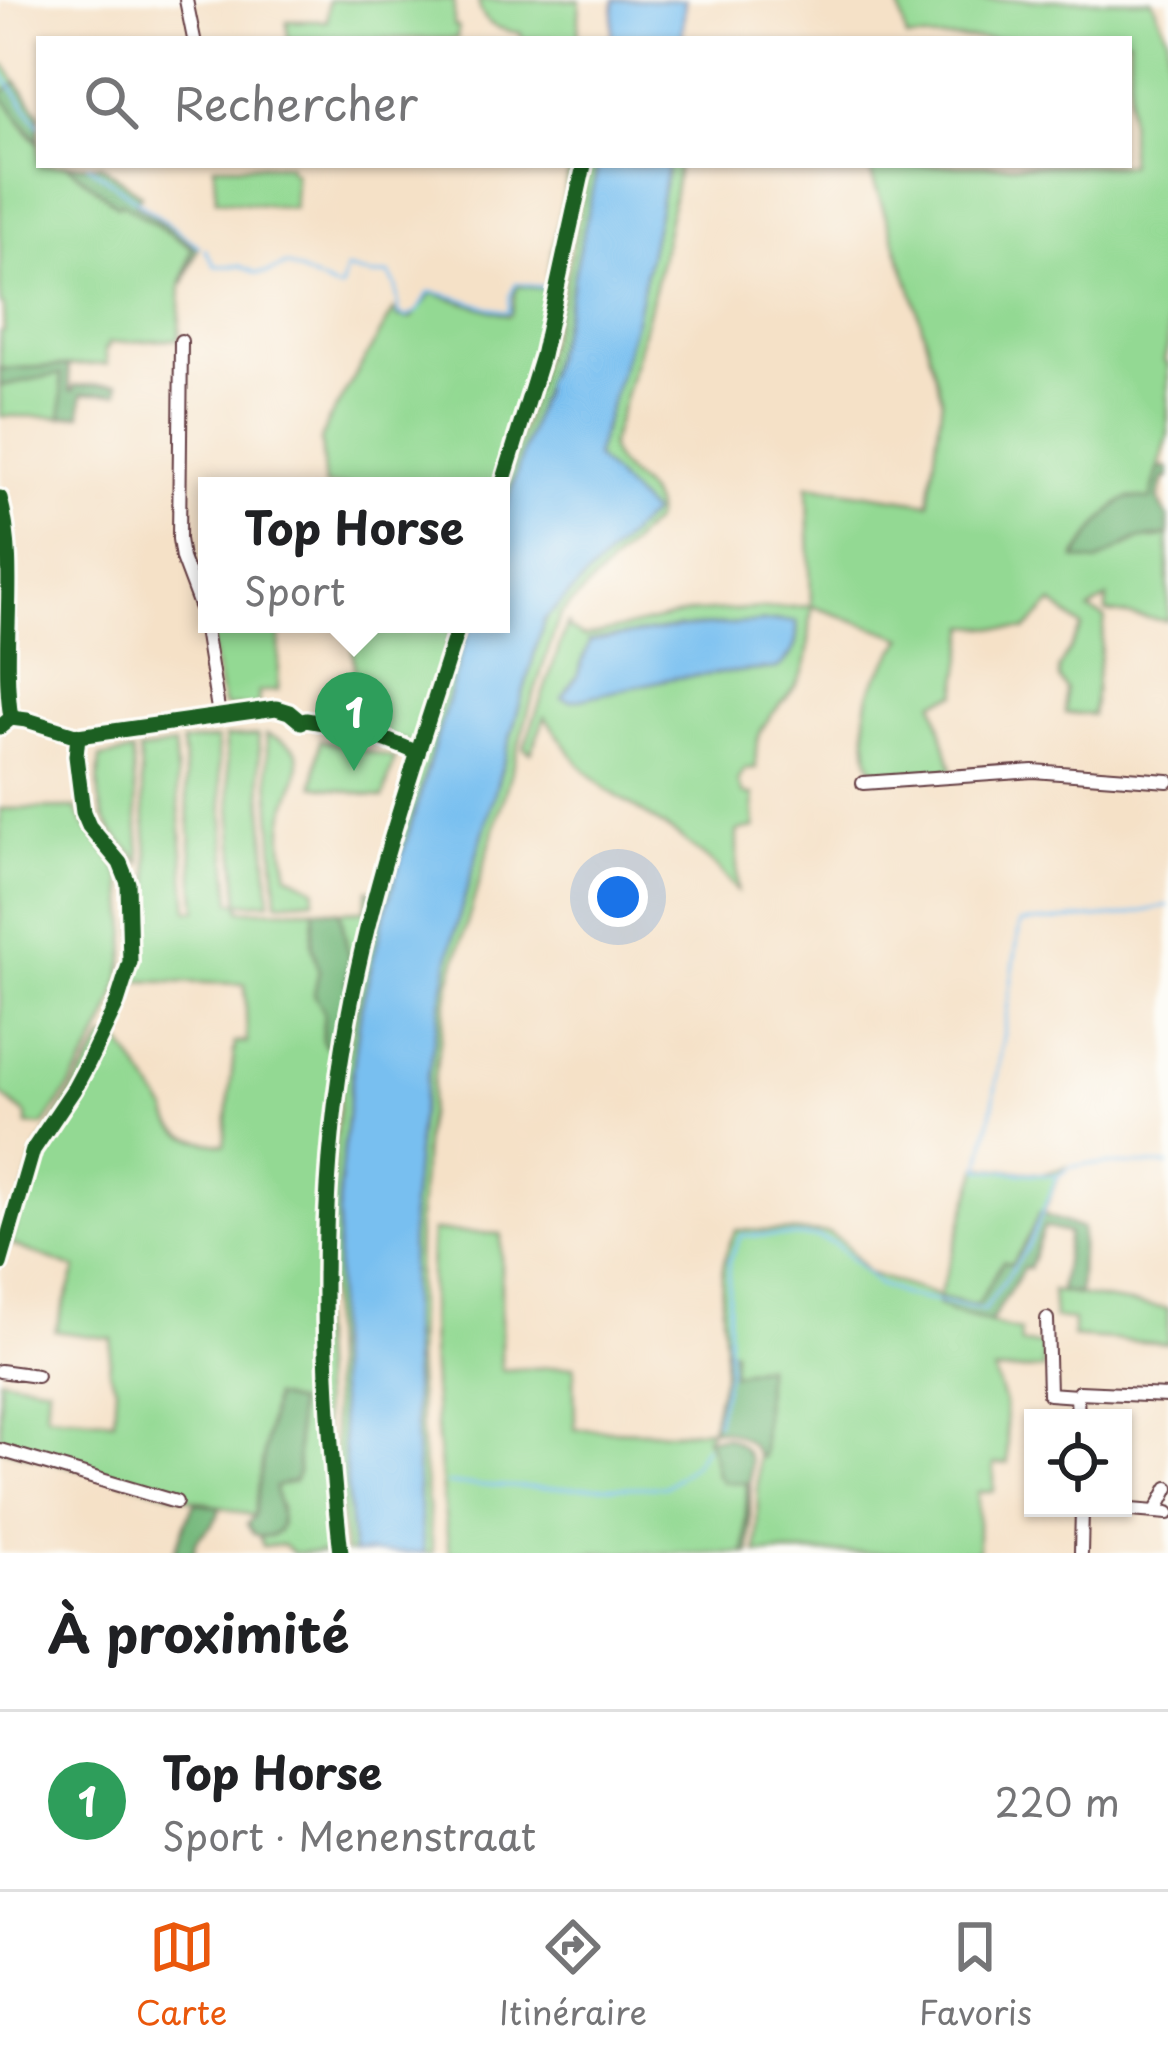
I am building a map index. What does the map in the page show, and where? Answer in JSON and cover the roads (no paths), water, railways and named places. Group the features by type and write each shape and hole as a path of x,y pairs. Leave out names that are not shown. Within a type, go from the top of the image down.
{"street":[{"path":"186,0 193,36"},
{"path":"181,341 179,538 198,600"},
{"path":"0,498 7,542 6,723 26,720 79,736 283,710 301,722 352,728 408,749"},
{"path":"206,633 219,715"},
{"path":"0,1264 33,1150 88,1063 117,1003 130,962 128,883 120,862 88,826 82,812 76,756 79,736"},
{"path":"863,783 1033,771 1168,781"},
{"path":"1047,1318 1049,1394 1088,1390 1168,1396"},
{"path":"0,1371 37,1376"},
{"path":"1078,1394 1078,1409"},
{"path":"0,1450 176,1502"},
{"path":"1132,1510 1162,1512 1168,1488"},
{"path":"1081,1553 1082,1517"}],"water":[{"path":"614,0 685,0 682,36 612,36"},
{"path":"597,168 667,168 636,319 595,457 651,513 544,620 453,938 419,1122 411,1207 410,1323 424,1553 353,1553 334,1348 339,1190 361,1007 467,633 510,633 510,494 566,312"},
{"path":"797,622 797,630 791,654 777,668 673,678 571,701 562,698 577,676 590,641 676,628"}],"waterway":[{"path":"0,71 36,121"},
{"path":"92,168 199,246"},
{"path":"205,249 215,266 267,273 287,265 341,289 346,269 374,276 389,274 396,286 399,314 407,317 418,311 429,292 509,312 516,283 549,288"},
{"path":"1057,1176 980,1169 1020,923 1120,916 1168,906"},
{"path":"716,1423 728,1371 729,1260 741,1235 817,1237 835,1244 878,1284 907,1296 984,1310 1029,1245 1057,1176 1088,1164 1168,1165"},
{"path":"447,1484 665,1487 693,1465 705,1446"}],"place":[{"name":"Top Horse","path":"354,771"}]}
